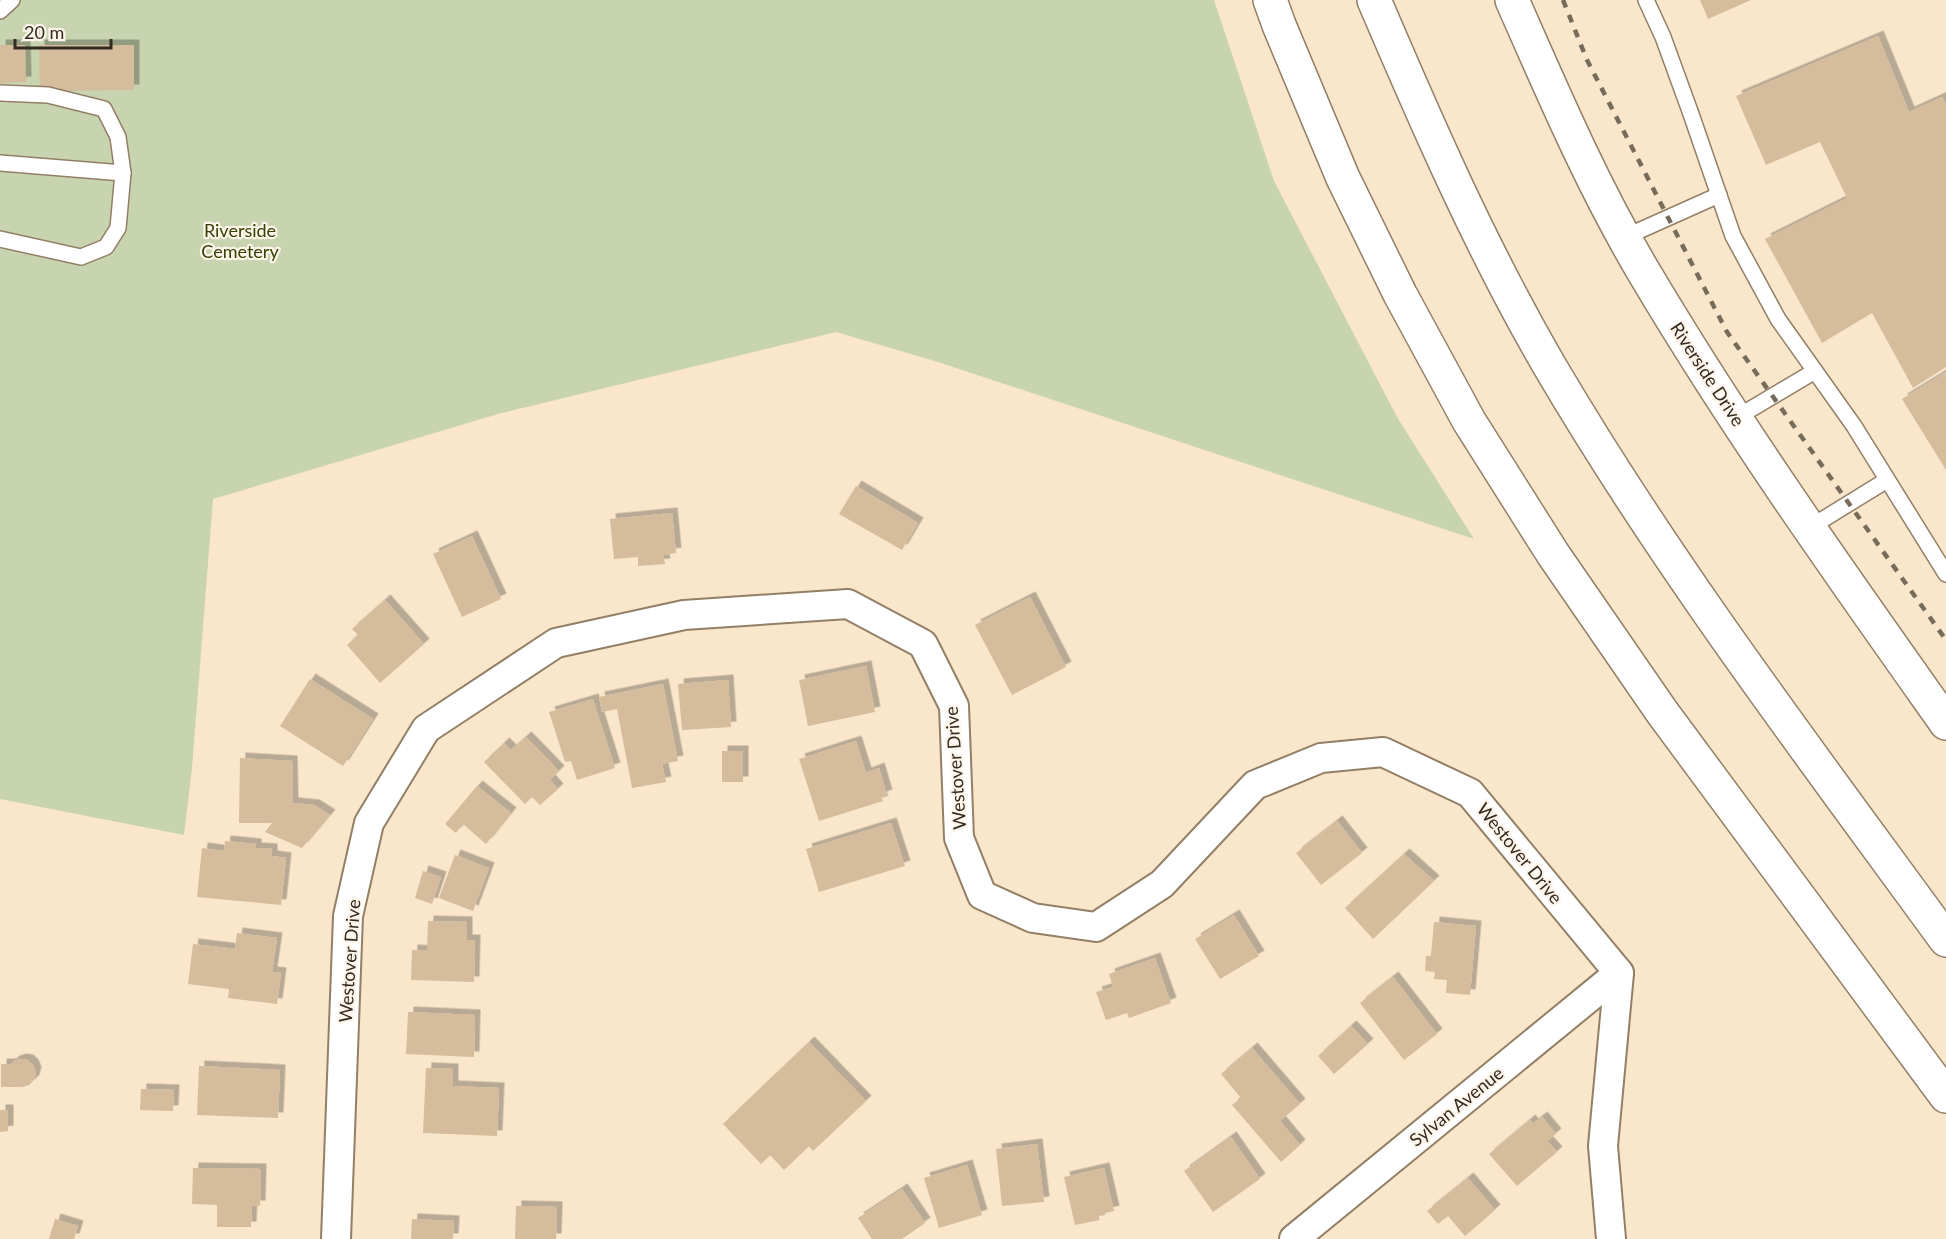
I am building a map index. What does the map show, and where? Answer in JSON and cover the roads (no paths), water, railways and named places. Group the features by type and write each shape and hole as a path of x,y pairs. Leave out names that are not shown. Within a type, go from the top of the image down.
{"main road":[{"path":"1270,0 1343,178 1401,294 1469,421 1553,554 1662,712 1946,1096"},
{"path":"1374,0 1440,152 1493,261 1549,365 1639,508 1739,656 1946,940"},
{"name":"Riverside Drive","path":"1512,0 1578,148 1644,273 1809,528 1946,723"}],"street":[{"name":"Westover Drive","path":"336,1239 348,916 369,823 426,729 556,643 684,615 848,603 923,644 954,705 959,838 970,866 982,895 1033,918 1096,927 1162,884 1256,785 1321,758 1383,752 1470,793 1619,973"},
{"name":"Sylvan Avenue","path":"1294,1239 1619,973"},
{"path":"1611,1239 1602,1146 1619,973"}],"lane":[{"path":"0,11 12,0"},
{"path":"1646,0 1663,37 1732,236 1778,319 1854,426 1946,574"},
{"path":"0,93 48,95 104,109 118,137 123,173 118,228 106,247 81,257 0,239"},
{"path":"0,162 123,173"},
{"path":"1625,237 1719,195"},
{"path":"1736,418 1815,371"},
{"path":"1809,528 1887,480"}],"railway":[{"path":"1563,0 1587,60 1727,332 1946,640"}],"park label":[{"name":"Riverside Cemetery","path":"240,240"}]}
